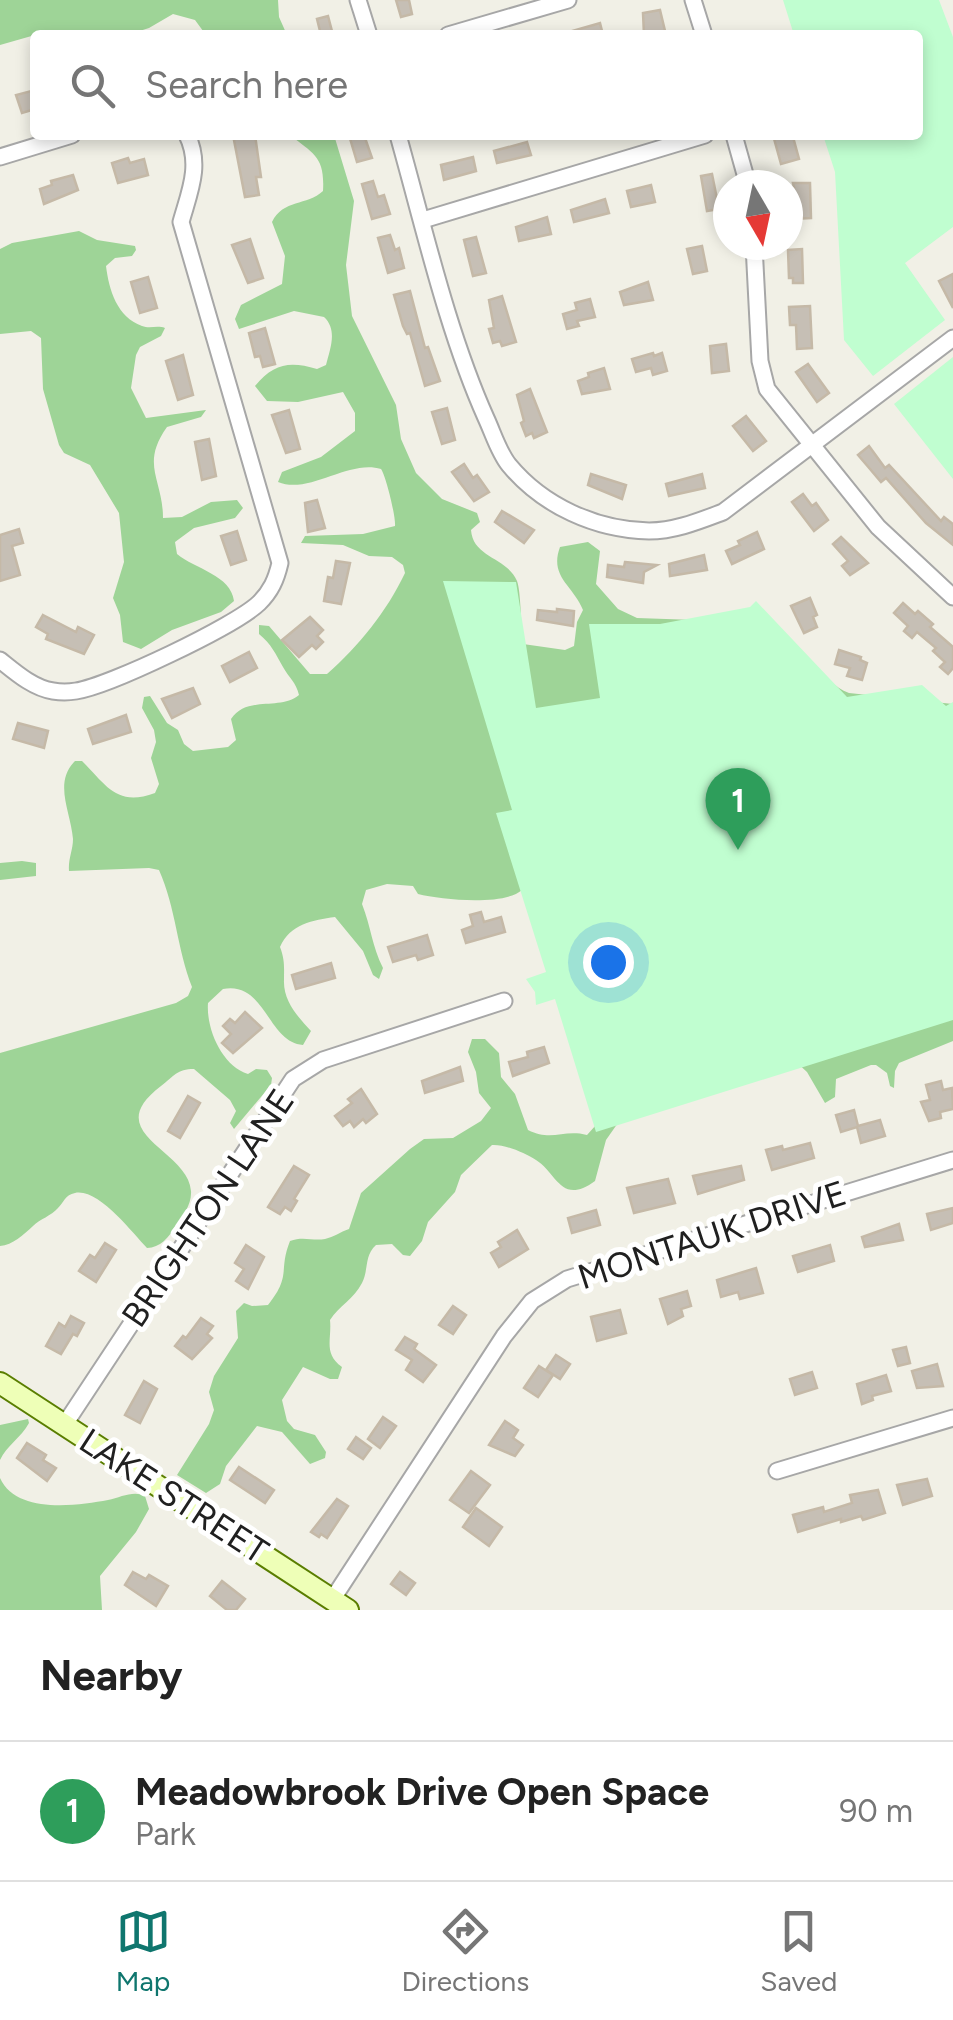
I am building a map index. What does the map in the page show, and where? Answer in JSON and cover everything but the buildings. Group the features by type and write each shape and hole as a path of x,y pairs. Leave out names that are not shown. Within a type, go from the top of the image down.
{"street":[{"path":"358,0 367,30"},
{"path":"465,30 568,0"},
{"path":"693,0 702,30"},
{"path":"0,157 56,140"},
{"path":"0,660 24,679 51,691 76,691 128,672 218,628 256,606 276,583 280,563 181,222 195,180 190,140"},
{"path":"399,140 472,385 506,462 536,492 567,512 612,526 651,531 687,525 723,512 953,338"},
{"path":"423,220 688,140"},
{"path":"735,140 744,170"},
{"path":"754,260 760,361 767,389 878,527 953,597"},
{"name":"BRIGHTON LANE","path":"66,1424 292,1079 322,1060 504,1001"},
{"name":"MONTAUK DRIVE","path":"340,1605 504,1336 532,1302 568,1279 953,1160"},
{"name":"LAKE STREET","path":"1,1386 66,1424 340,1605"},
{"path":"777,1471 953,1418"}],"green space":[{"path":"0,0 278,0 285,30 202,30 195,20 173,14 143,30 30,30 30,36 0,45"},
{"path":"783,0 939,0 953,37 953,227 905,263 945,320 873,376 844,340 835,172 825,140 923,140 923,30 792,30"},
{"path":"297,140 336,140 354,201 346,265 352,316 396,405 401,439 416,473 442,499 477,513 480,522 471,530 473,539 517,581 523,644 565,650 574,646 583,610 560,574 557,557 560,547 588,542 600,551 596,584 618,609 637,618 695,620 813,666 849,693 953,704 953,1041 899,1063 894,1088 887,1073 871,1065 836,1079 835,1097 825,1103 807,1072 795,1061 620,1120 606,1140 595,1181 584,1188 567,1189 531,1157 492,1145 461,1175 455,1192 428,1222 422,1241 410,1256 403,1255 392,1244 372,1249 359,1289 330,1320 330,1351 342,1367 338,1379 303,1367 282,1400 287,1421 294,1429 315,1435 326,1452 325,1458 310,1464 282,1432 257,1426 226,1466 220,1484 206,1493 177,1475 209,1424 214,1410 209,1392 214,1376 238,1338 236,1311 244,1303 268,1305 282,1279 290,1241 325,1239 349,1229 361,1193 410,1149 424,1139 453,1138 481,1121 491,1108 479,1093 468,1052 472,1039 485,1039 499,1053 501,1077 515,1094 528,1130 544,1135 587,1135 596,1125 522,890 502,898 457,900 418,894 413,886 387,884 366,890 362,904 383,968 379,979 373,975 363,951 335,917 296,928 284,939 280,947 286,995 311,1031 303,1045 281,1034 249,994 223,989 208,1003 213,1035 223,1055 239,1070 248,1074 256,1069 267,1070 272,1078 271,1085 234,1129 230,1123 236,1111 230,1100 194,1069 176,1074 144,1103 139,1117 142,1129 186,1176 191,1191 186,1210 164,1241 147,1248 105,1205 84,1193 75,1193 18,1239 0,1246 0,1053 176,1003 188,996 192,987 159,870 69,871 73,839 64,788 69,770 75,761 82,761 106,786 122,796 155,793 159,784 151,758 156,742 142,708 144,697 150,696 167,723 178,730 184,744 193,751 228,747 236,740 231,719 238,712 299,695 273,649 259,634 259,625 269,626 310,674 327,674 371,627 405,573 403,565 392,557 369,556 343,545 301,543 305,536 363,534 395,526 381,469 356,469 303,484 278,482 282,472 321,457 355,431 355,413 343,392 298,402 267,401 255,386 276,368 299,365 317,369 326,365 332,340 328,322 324,317 294,311 239,329 235,319 241,305 282,284 285,256 272,222 282,210 323,191 320,163"},
{"path":"79,231 97,240 135,246 132,256 115,258 106,266 112,293 133,322 165,328 161,336 140,347 136,355 131,388 146,418 206,410 201,417 167,427 159,440 154,462 163,518 182,517 211,502 237,500 243,508 235,518 194,528 175,542 177,554 219,579 234,601 221,612 172,630 141,649 123,642 120,615 113,598 124,562 119,513 90,465 64,453 59,445 43,389 41,338 31,331 0,334 0,249 12,243"},
{"path":"953,357 953,479 894,404"},
{"path":"443,581 516,582 536,708 600,698 589,624 660,624 750,607 756,601 847,697 922,685 946,706 953,702 953,1020 596,1132 555,999 536,1005 535,992 526,979 546,972 496,813 512,810"},
{"path":"0,863 36,863 36,876 0,880"},
{"path":"28,1419 26,1428 0,1460 0,1425"},
{"path":"0,1478 19,1497 48,1505 95,1502 132,1494 145,1496 149,1509 136,1532 100,1576 102,1610 0,1610"}],"place":[{"name":"Meadowbrook Drive Open Space","path":"738,850"}]}
